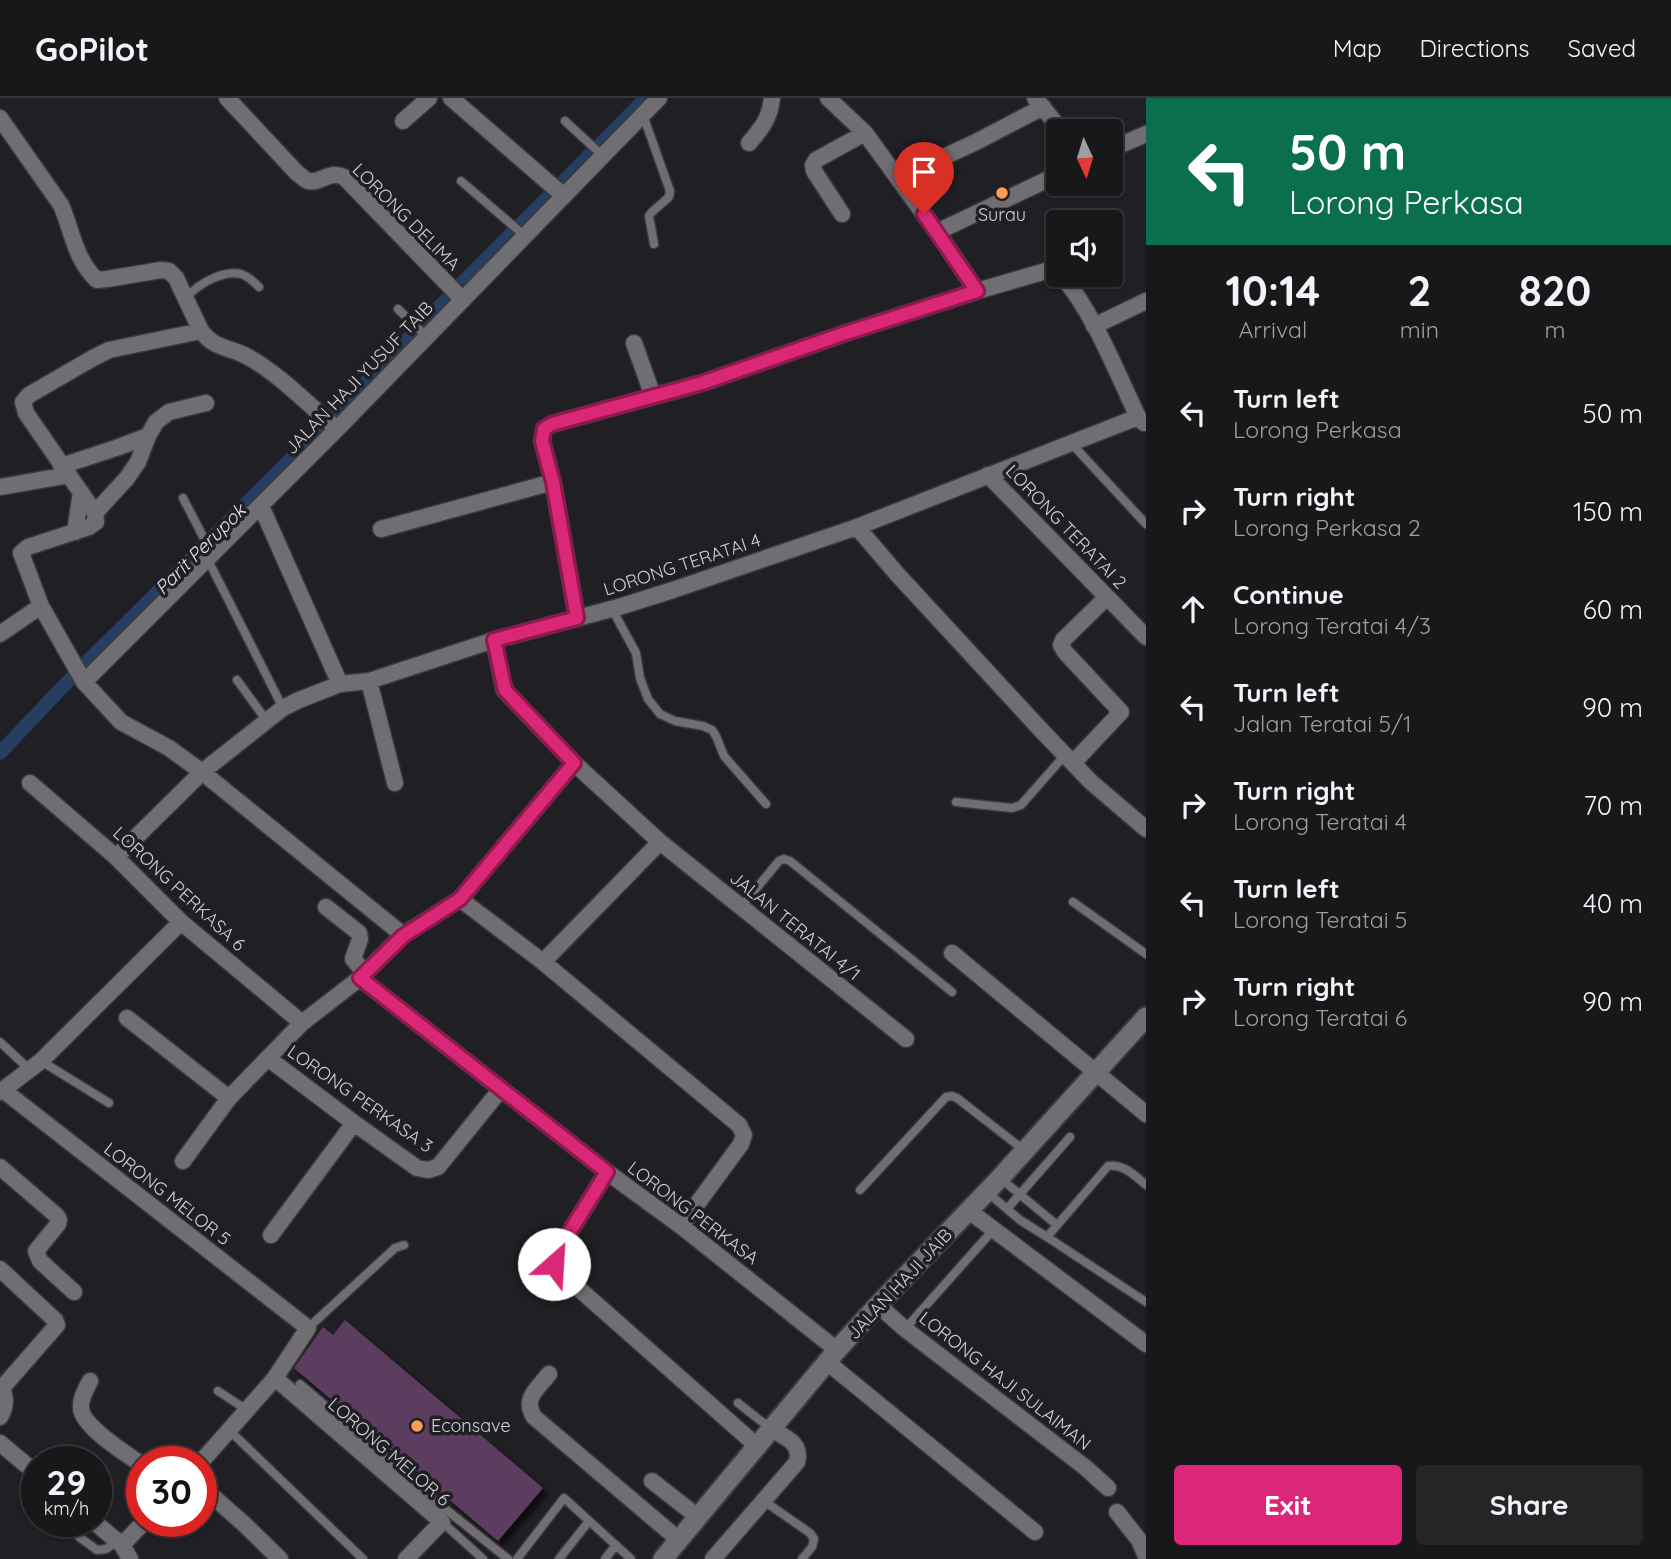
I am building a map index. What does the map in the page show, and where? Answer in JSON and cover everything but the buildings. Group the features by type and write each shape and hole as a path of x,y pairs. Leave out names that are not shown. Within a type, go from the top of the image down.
{"street":[{"path":"403,121 429,98"},
{"path":"451,98 564,196"},
{"name":"JALAN HAJI YUSUF TAIB","path":"84,682 209,551 261,506 337,429 422,332 463,300 520,232 564,196 598,151 643,115 659,98"},
{"path":"749,143 771,111 772,98"},
{"path":"828,98 865,133 977,291"},
{"name":"LORONG DELIMA","path":"230,99 308,181 328,175 338,174 344,177 463,300"},
{"path":"898,178 978,141 1039,103 1052,119"},
{"path":"0,118 61,205 76,250 89,273 97,280 169,271 176,278 206,338 216,346 249,357 337,429"},
{"path":"842,214 814,171 813,165 816,160 865,133"},
{"path":"1124,143 1146,134"},
{"path":"937,232 1046,180"},
{"path":"577,618 553,482 542,441 544,429 552,424 702,383 843,334 1046,271"},
{"path":"1071,287 1142,421"},
{"path":"1094,326 1146,301"},
{"path":"201,331 109,350 29,395 23,402 26,413 95,513 96,522 89,527 29,547 21,553 41,606 84,682 121,722 169,748 202,772 403,936"},
{"path":"634,343 653,396"},
{"path":"95,513 138,462 156,422 169,412 206,403"},
{"name":"LORONG TERATAI 4","path":"116,857 202,772 283,708 340,684 369,681 494,640 612,609 857,527 1071,443 1142,421"},
{"path":"0,487 65,470 148,436"},
{"name":"LORONG TERATAI 2","path":"988,475 1144,632"},
{"path":"381,529 553,482"},
{"path":"75,532 80,492"},
{"path":"261,506 340,684"},
{"path":"857,527 897,574 1091,782 1146,829"},
{"path":"1069,759 1121,712 1061,645 1107,597"},
{"path":"0,634 41,606"},
{"name":"JALAN TERATAI 4/1","path":"494,640 505,690 574,763 660,842 906,1040"},
{"path":"369,681 395,783"},
{"path":"183,1161 229,1098 302,1024 363,975 403,936 460,899 574,763"},
{"name":"LORONG PERKASA 6","path":"30,783 116,857 181,922 302,1024"},
{"path":"543,962 660,842"},
{"path":"460,899 543,962 739,1125 744,1135 741,1144 681,1226"},
{"path":"326,907 359,933 360,939 353,959 363,975"},
{"path":"1,1091 36,1066 181,922"},
{"path":"952,953 1146,1114"},
{"name":"LORONG PERKASA","path":"363,975 501,1089 681,1226 1035,1532"},
{"name":"JALAN HAJI JAIB","path":"663,1559 832,1356 1025,1151 1146,1017"},
{"path":"127,1018 229,1098"},
{"name":"LORONG PERKASA 3","path":"269,1059 417,1168 428,1170 439,1167 501,1089"},
{"name":"LORONG MELOR 5","path":"1,1091 307,1328"},
{"path":"271,1235 354,1124"},
{"path":"0,1167 57,1216 58,1224 36,1251 37,1256 74,1292"},
{"path":"607,1172 556,1254 554,1264 757,1446"},
{"path":"969,1211 1146,1343"},
{"path":"0,1269 55,1320 57,1325 1,1387 5,1402 0,1417"},
{"name":"LORONG HAJI SULAIMAN","path":"878,1305 1108,1488"},
{"path":"215,1446 275,1378 307,1328"},
{"path":"549,1374 529,1399 529,1410 534,1417 679,1539"},
{"name":"LORONG MELOR 6","path":"275,1378 440,1516 406,1559"},
{"path":"90,1381 82,1399 83,1416 91,1426 126,1453"},
{"path":"713,1559 797,1462 797,1446 771,1429"},
{"path":"0,1443 21,1461"},
{"path":"652,1481 698,1517"},
{"path":"217,1500 280,1559"},
{"path":"1117,1512 1139,1540 1146,1556"}],"lane":[{"path":"643,115 670,191 666,202 649,216 654,244"},
{"path":"565,121 598,151"},
{"path":"461,181 520,232"},
{"path":"185,299 203,283 224,275 241,274 259,287"},
{"path":"398,309 422,332"},
{"path":"1071,443 1146,524"},
{"path":"183,498 283,708"},
{"path":"612,609 636,653 640,678 648,699 660,714 675,722 712,730 724,756 766,804"},
{"path":"237,680 267,721"},
{"path":"956,802 1012,808 1021,805 1069,759"},
{"path":"741,907 779,861 790,861 952,992"},
{"path":"1073,902 1146,954"},
{"path":"0,1042 36,1066 109,1103"},
{"path":"860,1190 946,1097 957,1098 1025,1151"},
{"path":"1007,1209 1070,1137"},
{"path":"1047,1237 1108,1166 1124,1167 1146,1185"},
{"path":"993,1185 1020,1195 1057,1225"},
{"path":"993,1185 1007,1209 1033,1230 1146,1303"},
{"path":"905,1329 994,1229"},
{"path":"307,1328 395,1248 404,1245"},
{"path":"300,1384 484,1559"},
{"path":"218,1391 247,1410"},
{"path":"738,1403 771,1429"},
{"path":"229,1430 363,1559"},
{"path":"517,1559 564,1498 631,1559"},
{"path":"764,1501 810,1533 814,1539 812,1547 802,1559"},
{"path":"440,1516 508,1559"},
{"path":"558,1559 589,1521"},
{"path":"79,1537 97,1550 123,1548"},
{"path":"605,1559 616,1545"}],"waterway":[{"name":"Parit Perupok","path":"560,185 646,98"},
{"name":"Parit Perupok","path":"458,287 549,196"},
{"name":"Parit Perupok","path":"330,419 449,297"},
{"name":"Parit Perupok","path":"79,670 321,429"},
{"name":"Parit Perupok","path":"0,753 70,679"}],"place":[{"name":"Surau","path":"1002,193"},
{"name":"Econsave","path":"417,1426"}],"route":[{"path":"554,1264 556,1254 607,1172 360,978 403,936 460,899 574,763 505,690 494,640 577,618 553,482 542,441 544,429 552,424 702,383 977,291 924,214"}]}
